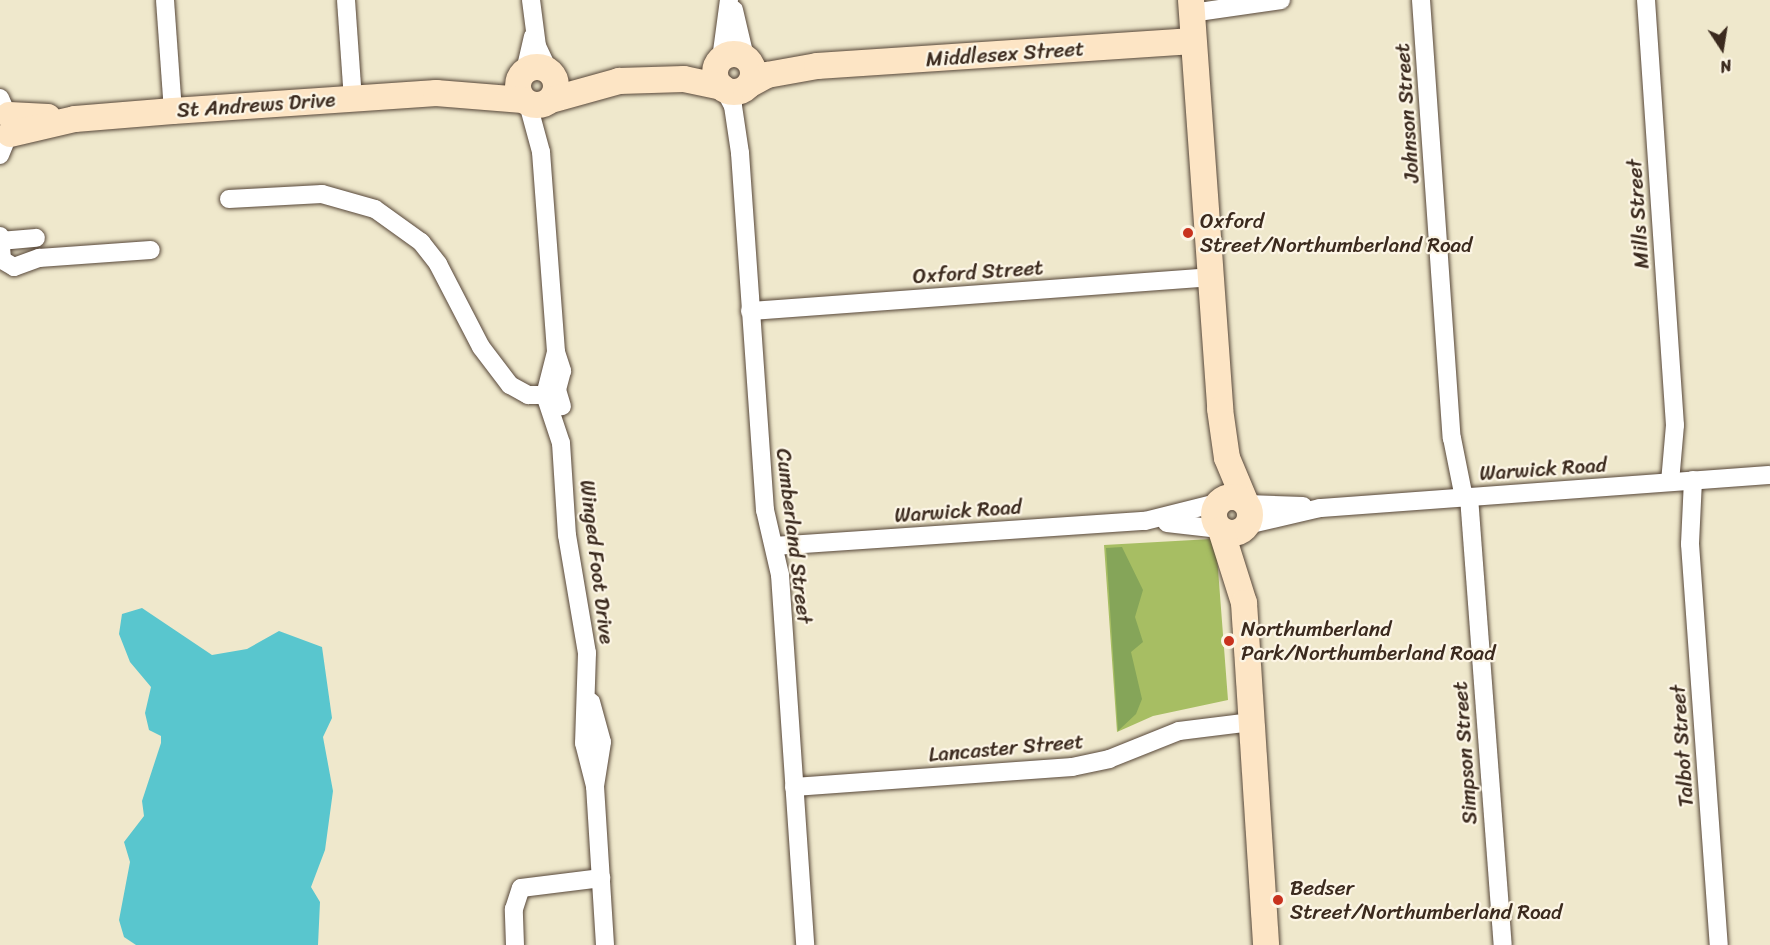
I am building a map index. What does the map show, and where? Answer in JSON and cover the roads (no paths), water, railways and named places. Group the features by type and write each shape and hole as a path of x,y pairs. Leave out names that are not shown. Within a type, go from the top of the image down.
{"street":[{"path":"165,0 173,111"},
{"path":"346,0 353,99"},
{"path":"229,199 322,194 375,209 421,242 438,264 481,347 510,385 519,393 551,395 556,352 531,0"},
{"name":"Cumberland Street","path":"730,0 765,510 774,546 794,787 802,945"},
{"path":"1227,0 1247,3"},
{"path":"1266,945 1238,519 1220,409 1191,7 1281,0"},
{"name":"Johnson Street","path":"1421,0 1452,438 1460,498"},
{"name":"Mills Street","path":"1646,0 1675,425 1682,481"},
{"name":"Middlesex Street","path":"734,74 817,66 1194,41"},
{"name":"St Andrews Drive","path":"4,125 173,111 734,74"},
{"path":"0,236 1,261 14,267 39,258 151,250"},
{"path":"0,241 36,238"},
{"name":"Oxford Street","path":"750,311 1210,277"},
{"name":"Winged Foot Drive","path":"551,395 561,442 567,535 589,688 584,743 595,786 605,945"},
{"path":"1220,409 1218,502 1214,519 1238,519"},
{"name":"Warwick Road","path":"774,546 1145,521 1238,519 1320,508 1770,475"},
{"name":"Talbot Street","path":"1682,481 1690,544 1719,945"},
{"name":"Simpson Street","path":"1460,498 1502,941"},
{"name":"Warwick Road","path":"1145,521 1218,502"},
{"name":"Lancaster Street","path":"794,787 1072,767 1109,759 1199,726 1251,722"},
{"path":"515,945 514,909 521,888 601,879"}],"water":[{"path":"142,608 212,655 247,649 279,631 322,647 332,718 323,737 333,791 325,850 311,887 320,902 318,945 136,945 124,937 119,920 130,862 124,842 144,816 142,801 161,743 161,736 149,730 145,713 151,687 130,662 119,634 122,614"}],"place":[{"name":"Oxford Street/Northumberland Road","path":"1188,233"},
{"name":"Northumberland Park/Northumberland Road","path":"1229,641"},
{"name":"Bedser Street/Northumberland Road","path":"1278,900"}]}
